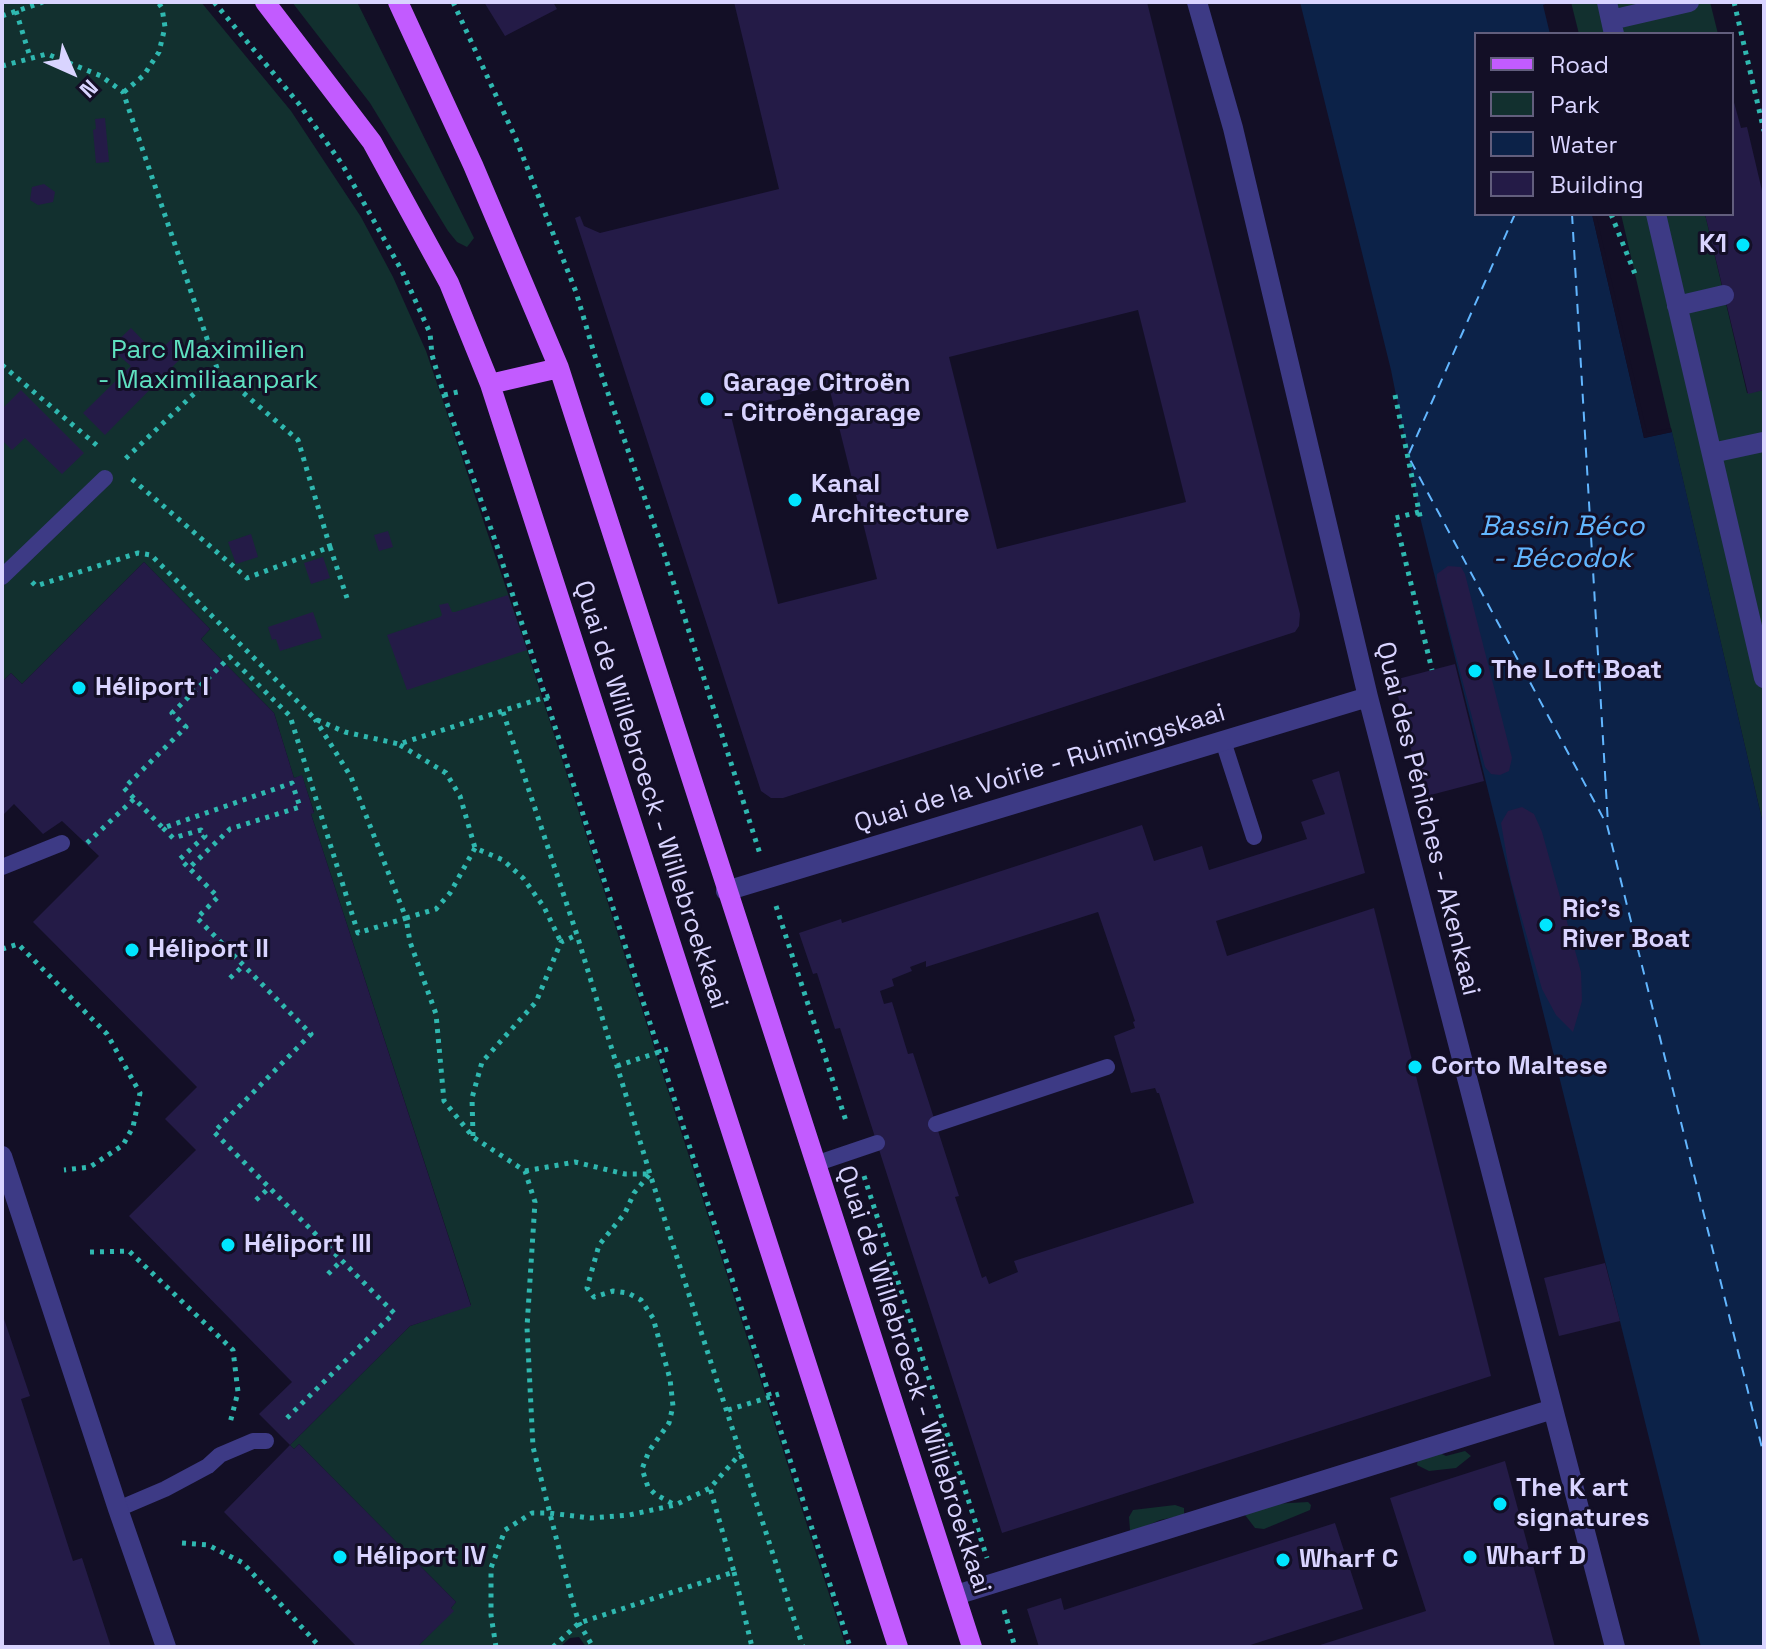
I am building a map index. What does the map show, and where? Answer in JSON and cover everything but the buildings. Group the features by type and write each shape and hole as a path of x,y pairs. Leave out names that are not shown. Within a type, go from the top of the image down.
{"main road":[{"name":"Quai de Willebroeck - Willebroekkaai","path":"265,2 372,142 449,283 490,384 898,1647"},
{"name":"Quai de Willebroeck - Willebroekkaai","path":"398,2 473,165 559,368 972,1647"},
{"path":"490,384 559,368"}],"street":[{"name":"Quai des Péniches - Akenkaai","path":"1197,2 1233,128 1368,697 1615,1647"},
{"path":"1611,19 1689,2"},
{"path":"1656,216 1763,670"},
{"path":"1677,306 1724,295"},
{"path":"1712,453 1763,442"},
{"name":"Quai de la Voirie - Ruimingskaai","path":"726,891 1368,697"},
{"path":"2,1156 166,1647"},
{"path":"956,1595 1553,1409"}],"lane":[{"path":"2,577 111,472"},
{"path":"1223,741 1254,837"},
{"path":"2,867 62,843"},
{"path":"936,1124 1107,1067"},
{"path":"815,1164 877,1143"},
{"path":"118,1509 165,1489 208,1466 220,1455 253,1441 266,1441"}],"path":[{"path":"2,16 43,2"},
{"path":"123,92 144,75 159,52 165,27 158,2"},
{"path":"214,2 299,104 342,164 402,271 430,333 432,355 444,395 497,546 850,1647"},
{"path":"453,2 516,139 576,292 595,356 664,553 1015,1647"},
{"path":"1734,2 1764,131"},
{"path":"16,11 30,57"},
{"path":"2,66 47,54 113,83 123,92 218,371 298,440 347,598"},
{"path":"1612,216 1635,274 1645,271"},
{"path":"2,365 100,448"},
{"path":"111,472 218,371"},
{"path":"1395,395 1421,521"},
{"path":"129,477 247,578 330,547"},
{"path":"1419,512 1395,518 1432,670"},
{"path":"18,563 36,586 138,553 151,555 315,719 351,777 406,918 410,942 436,1014 444,1101 473,1137 525,1171 535,1202 527,1327 533,1447 579,1623 593,1647"},
{"path":"287,1418 394,1313 214,1132 311,1034 197,918 218,897 180,859 205,836 201,830 173,838 124,788 186,727 172,713 230,657 290,716 358,933 436,909 450,893 475,848 460,796 446,773 399,744 345,732 315,719"},
{"path":"399,744 552,695"},
{"path":"503,712 803,1647"},
{"path":"163,828 292,783 300,807 230,829 189,868"},
{"path":"86,844 134,799"},
{"path":"475,848 503,860 523,878 544,907 561,942"},
{"path":"473,1137 472,1098 482,1062 536,1002 561,942 577,935"},
{"path":"2,949 18,944 107,1034 140,1093 133,1127 123,1145 90,1167 64,1170"},
{"path":"230,978 243,966"},
{"path":"617,1066 668,1049"},
{"path":"525,1171 575,1162 625,1174 650,1174"},
{"path":"650,1174 599,1245 587,1288 594,1297 613,1291 628,1293 641,1300 653,1318 670,1379 673,1406 669,1423 649,1451 642,1469 648,1487 675,1505"},
{"path":"256,1200 269,1188"},
{"path":"90,1252 129,1251 233,1350 238,1392 220,1455"},
{"path":"328,1274 342,1260"},
{"path":"728,1410 779,1394"},
{"path":"496,1647 491,1615 491,1568 505,1530 532,1513 590,1518 629,1515 675,1505 710,1488 741,1453"},
{"path":"710,1488 752,1647"},
{"path":"182,1543 208,1545 243,1563 320,1647"},
{"path":"553,1647 579,1623 734,1572"}],"green space":[{"name":"Parc Maximilien - Maximiliaanpark","path":"2,2 201,2 291,111 361,217 393,277 426,351 527,650 846,1647 586,1647 579,1637 570,1638 560,1647 417,1647 453,1611 451,1608 456,1602 299,1444 294,1449 290,1445 410,1326 471,1305 311,814 314,812 302,776 294,778 274,713 201,639 210,629 144,562 22,684 11,673 2,682"},
{"path":"292,2 357,2 474,238 467,247 457,242 448,231 370,103"},
{"path":"1571,2 1710,2 1718,32 1578,32"},
{"path":"1621,216 1705,216 1747,393 1764,390 1764,828"},
{"path":"1432,1449 1446,1456 1465,1451 1471,1456 1456,1468 1429,1471 1417,1465 1418,1458"},
{"path":"1308,1502 1310,1510 1264,1529 1255,1528 1245,1515 1255,1505"},
{"path":"1175,1505 1184,1508 1184,1515 1160,1520 1132,1532 1130,1530 1129,1517 1133,1510"}],"water":[{"name":"Bassin Béco - Bécodok","path":"1300,2 1550,2 1543,5 1550,32 1474,32 1474,216 1592,216 1644,438 1672,432 1764,828 1764,1647 1701,1647 1421,521 1391,370"}],"pier":[{"path":"1592,216 1596,216 1647,433 1671,428 1672,432 1644,438"}],"ferry route":[{"path":"1514,216 1408,456 1607,825 1764,1456"},
{"path":"1572,216 1608,824"}],"place":[{"name":"K1","path":"1743,245"},
{"name":"Garage Citroën - Citroëngarage","path":"707,399"},
{"name":"Kanal Architecture","path":"795,500"},
{"name":"The Loft Boat","path":"1475,671"},
{"name":"Héliport I","path":"79,688"},
{"name":"Ric's River Boat","path":"1546,925"},
{"name":"Héliport II","path":"132,950"},
{"name":"Corto Maltese","path":"1415,1067"},
{"name":"Héliport III","path":"228,1245"},
{"name":"The K art signatures","path":"1500,1504"},
{"name":"Héliport IV","path":"340,1557"},
{"name":"Wharf D","path":"1470,1557"},
{"name":"Wharf C","path":"1283,1560"}]}
